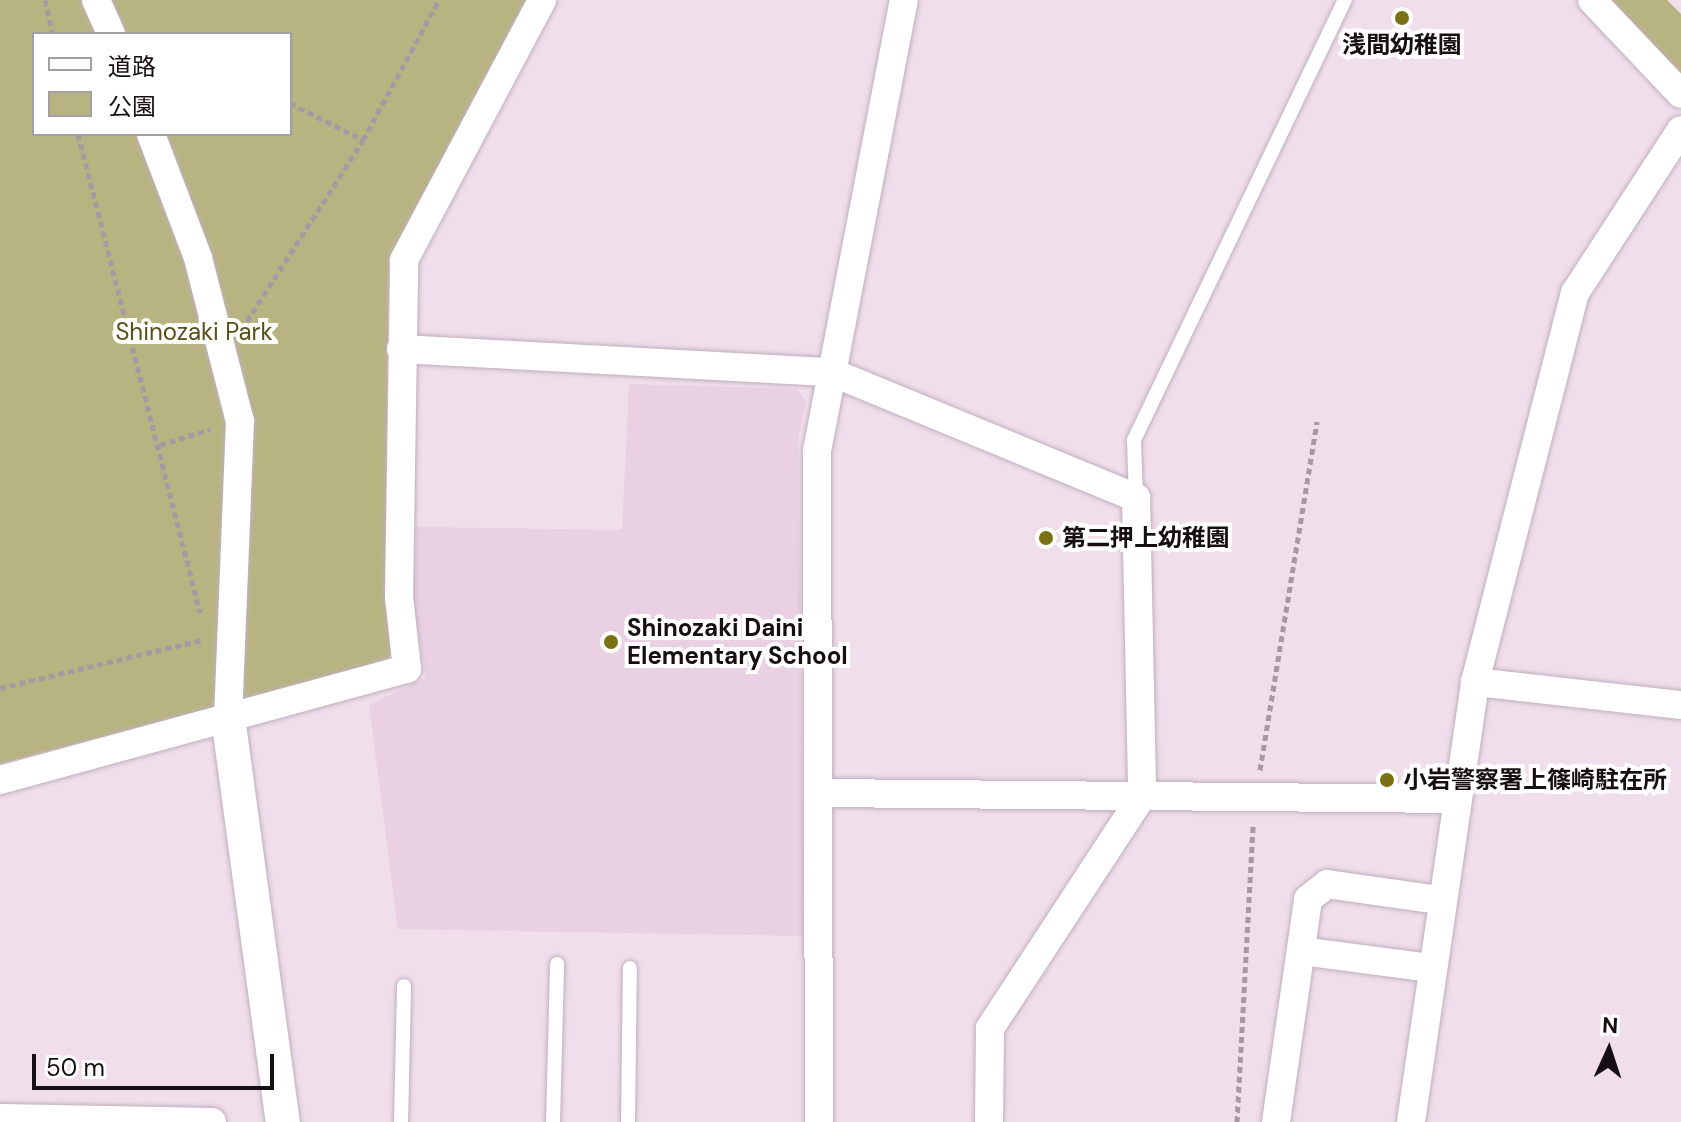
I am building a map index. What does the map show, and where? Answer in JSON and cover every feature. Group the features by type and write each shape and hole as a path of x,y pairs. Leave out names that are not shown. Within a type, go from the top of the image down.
{"street":[{"path":"96,0 110,32"},
{"path":"0,780 407,669 399,596 404,260 542,0"},
{"path":"819,1122 817,451 904,0"},
{"path":"1592,0 1681,94"},
{"path":"1411,1122 1454,799 1475,682 1575,293 1681,130"},
{"path":"152,136 198,258 240,421 228,717 283,1122"},
{"path":"401,349 831,372 1136,498 1142,796 990,1028 989,1122"},
{"path":"1475,682 1681,705"},
{"path":"820,793 1454,799"},
{"path":"1276,1122 1308,899 1327,884 1440,900"},
{"path":"1301,951 1431,968"},
{"path":"0,1118 212,1122"}],"lane":[{"path":"1136,498 1134,440 1345,0"},
{"path":"553,1122 557,964"},
{"path":"628,1122 630,968"},
{"path":"401,1122 404,986"}],"path":[{"path":"45,0 53,32"},
{"path":"247,332 248,317 363,140 439,0"},
{"path":"292,104 363,140"},
{"path":"79,136 160,445 208,652"},
{"path":"160,445 240,421"},
{"path":"0,688 207,639"}],"shaded area":[{"name":"Shinozaki Daini Elementary School","path":"629,384 797,389 806,401 798,439 804,936 398,929 369,705 426,678 414,605 416,527 622,530"}],"green space":[{"name":"Shinozaki Park","path":"0,0 529,0 389,259 385,603 396,648 386,661 0,764"},
{"path":"1610,0 1667,0 1681,14 1681,73"}],"place":[{"name":"浅間幼稚園","path":"1402,18"},
{"name":"第二押上幼稚園","path":"1046,538"},
{"name":"Shinozaki Daini Elementary School","path":"611,642"},
{"name":"小岩警察署上篠崎駐在所","path":"1387,780"}]}
